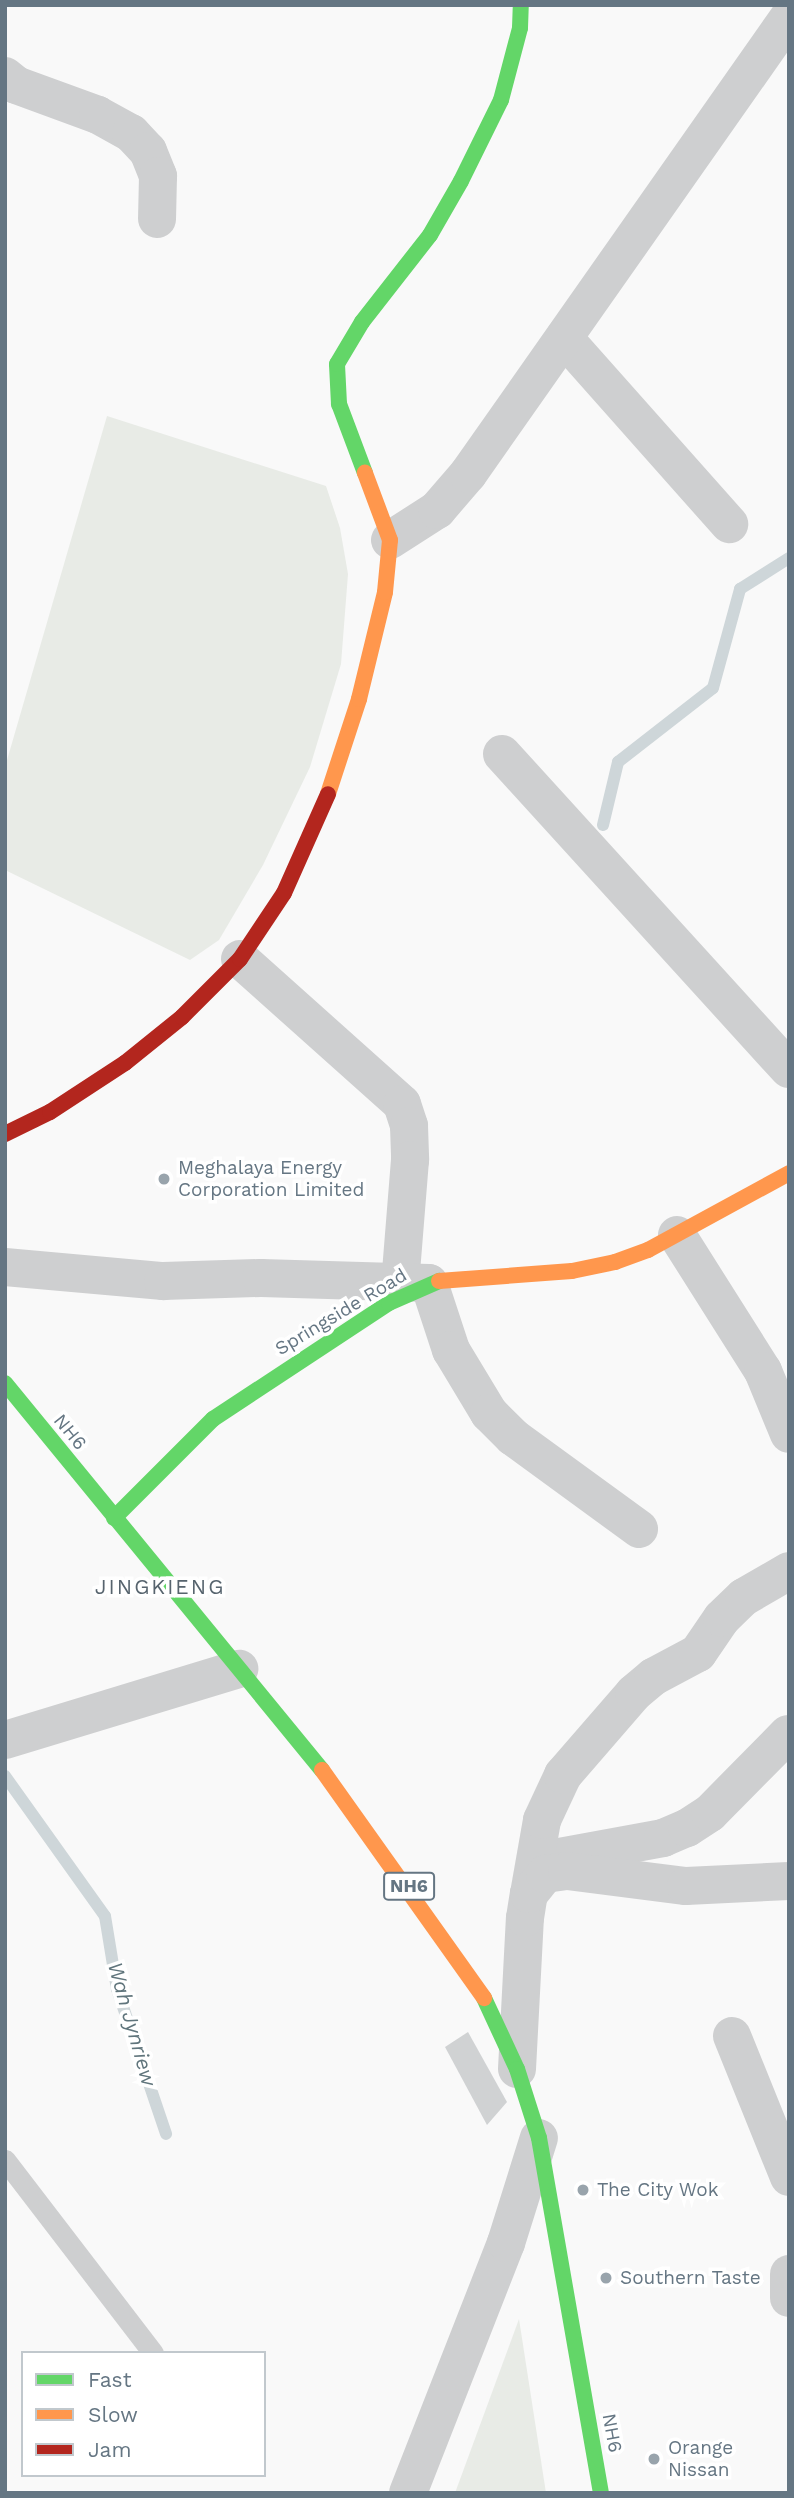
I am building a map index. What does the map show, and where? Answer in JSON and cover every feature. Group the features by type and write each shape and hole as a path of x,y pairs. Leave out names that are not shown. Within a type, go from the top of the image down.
{"main road":[{"path":"5,1134 50,1112 125,1063 182,1017 240,959 284,893 321,817 359,699 385,592 390,540 339,404 337,364 362,322 430,235 461,181 501,100 520,28 521,5"},
{"name":"Springside Road","path":"114,1518 213,1419 415,1283 472,1276 572,1271 615,1262 677,1235 789,1173"},
{"name":"NH6","path":"5,1384 344,1797 478,1986 517,2069 539,2138 601,2493"}],"street":[{"path":"390,540 437,510 564,338 786,26"},
{"path":"5,76 16,85 98,115 131,133 148,151 158,176 157,219"},
{"path":"564,338 729,524"},
{"path":"502,754 789,1069"},
{"path":"240,959 402,1104 409,1126 415,1283 489,1413 513,1437 639,1529"},
{"path":"677,1235 763,1371 789,1434"},
{"path":"5,1267 163,1281 415,1283"},
{"path":"517,2069 532,1878 551,1794 634,1693 653,1677 698,1653 722,1618 744,1597 789,1571"},
{"path":"5,1740 239,1669"},
{"path":"532,1878 663,1838 687,1828 710,1813 788,1734"},
{"path":"532,1878 567,1871 686,1886 789,1881"},
{"path":"732,2036 789,2177"},
{"path":"408,2493 506,2244 539,2138"},
{"path":"789,2274 789,2298"}],"lane":[{"path":"5,2161 151,2351"}],"shaded area":[{"path":"107,416 326,486 340,528 348,574 341,664 310,767 263,865 219,940 190,960 5,870 5,767"},
{"path":"519,2319 546,2493 455,2493"}],"building":[{"path":"468,2032 507,2102 487,2125 445,2047"}],"waterway":[{"name":"Wah Jynriew","path":"603,825 618,762 713,688 740,589 789,558"},
{"name":"Wah Jynriew","path":"5,1776 105,1916 117,1989 166,2134"}],"traffic: fast":[{"path":"365,473 339,404 337,364 362,322 430,235 461,181 501,100 520,28 521,5"},
{"path":"114,1518 213,1419 389,1303 439,1281"},
{"path":"5,1383 322,1770"},
{"path":"484,1998 517,2069 539,2138 601,2493"}],"traffic: slow":[{"path":"328,794 359,699 385,592 390,540 365,473"},
{"path":"439,1281 572,1271 615,1262 648,1250 789,1173"},
{"path":"322,1770 484,1998"}],"traffic: jam":[{"path":"5,1134 50,1112 125,1063 182,1017 240,959 284,893 328,794"}],"place":[{"name":"Meghalaya Energy Corporation Limited","path":"164,1179"},
{"name":"The City Wok","path":"583,2190"},
{"name":"Southern Taste","path":"606,2278"},
{"name":"Orange Nissan","path":"654,2459"}],"district":[{"name":"JINGKIENG","path":"160,1587"}]}
